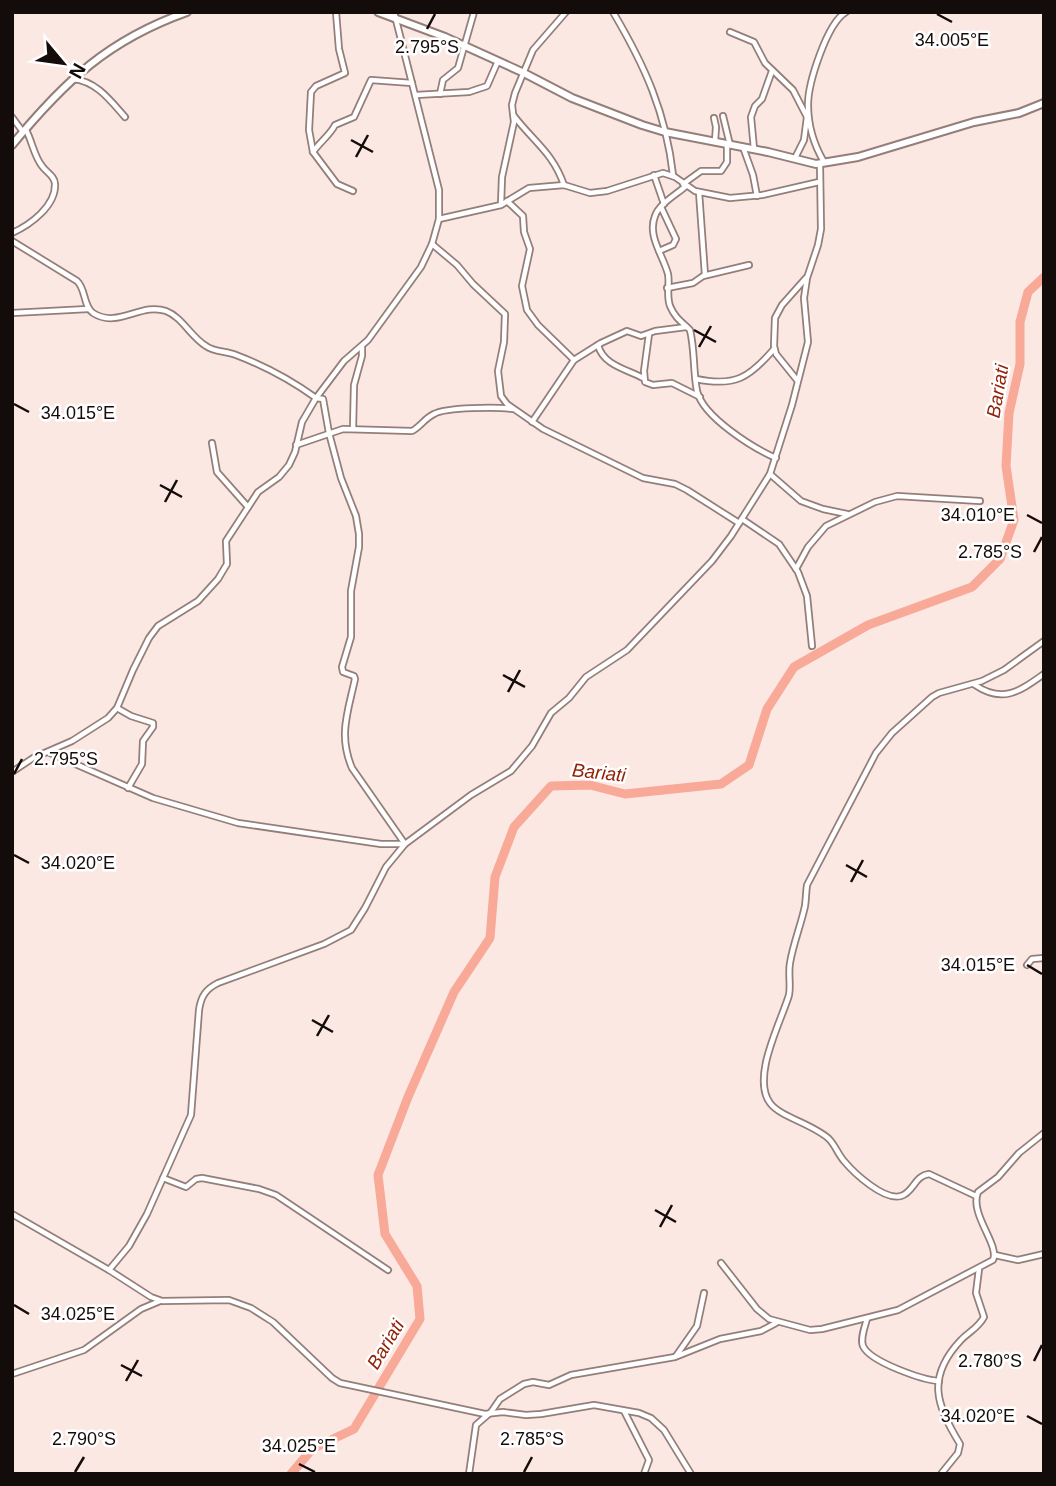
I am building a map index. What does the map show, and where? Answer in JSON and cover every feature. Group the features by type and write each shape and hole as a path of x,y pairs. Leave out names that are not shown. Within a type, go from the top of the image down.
{"street":[{"path":"12,145 72,79 93,61 139,32 187,12"},
{"path":"336,12 339,49 345,73 316,86 311,92 309,126 313,152 337,184 353,191"},
{"path":"378,12 395,15 584,103 665,132 822,165 941,134 974,122 1019,113 1044,103"},
{"path":"440,94 443,80 458,68 474,12"},
{"path":"501,205 502,177 513,133 512,105 522,72 533,50 566,12"},
{"path":"613,12 636,52 662,113 673,176"},
{"path":"794,159 806,132 808,103 815,71 831,28 846,12"},
{"path":"12,772 33,758 72,741 108,718 117,708 133,670 158,626 198,601 225,568 226,541 258,492 284,471 293,458 302,422 316,398 344,361 362,347 421,267 432,244 439,219 439,190 395,15"},
{"path":"109,1270 138,1232 191,1115 202,995 218,983 324,944 351,930 386,867 405,844 471,795 511,771 532,746 551,713 569,698 586,677 627,650 712,561 770,474 808,342 804,298 821,229 819,182 822,165 808,119 793,90 762,59 754,42 730,32"},
{"path":"415,95 470,92 487,86 498,61"},
{"path":"754,149 751,117 755,106 762,99 772,71"},
{"path":"72,79 88,82 99,89 125,117"},
{"path":"313,152 334,126 354,117 372,79 412,83"},
{"path":"514,116 549,154 564,185"},
{"path":"699,397 690,330 678,322 668,298 668,275 659,251 654,224 655,215 701,171 721,171 727,162 729,145 723,116"},
{"path":"12,117 24,130 40,164 54,179 55,188 39,215 12,233"},
{"path":"714,118 715,142"},
{"path":"743,147 757,196"},
{"path":"439,219 501,205 529,188 564,185 590,193 607,191 663,173 699,192 730,198 757,196 819,182"},
{"path":"654,175 676,239 673,245 659,251"},
{"path":"699,192 705,275"},
{"path":"507,200 523,216 524,232 530,249 522,286 527,310 538,325 574,360"},
{"path":"12,242 77,281 89,309"},
{"path":"432,244 457,265 505,314 504,342 498,363 498,383 503,400 532,422 642,478 675,484 779,544 796,569 807,596 813,646"},
{"path":"667,288 693,283 705,275 749,265"},
{"path":"797,381 780,360 775,348 777,312 807,278"},
{"path":"12,313 89,309 112,319 150,310 170,313 208,348 263,366 316,398 323,399 329,433 341,478 356,516 359,534 351,591 351,637 342,667 343,672 355,679 344,725 346,748 352,768 405,844"},
{"path":"532,422 574,360 598,345 627,331 639,337 687,327"},
{"path":"649,334 645,382 650,385 672,383 699,397 732,433 776,458"},
{"path":"598,345 600,354 610,362 644,378"},
{"path":"353,429 354,385 362,347"},
{"path":"696,379 737,381 763,362 775,348"},
{"path":"296,445 329,433 353,429 412,431 440,411 499,407 514,409"},
{"path":"212,443 215,468 249,508"},
{"path":"770,474 801,501 848,514"},
{"path":"796,569 816,535 826,526 875,502 897,496 979,502"},
{"path":"976,1196 929,1174 919,1177 905,1195 899,1197 885,1194 873,1187 845,1162 831,1141 806,1123 776,1109 765,1094 767,1058 789,994 789,966 807,885 850,799 885,741 916,710 939,693 974,685 1003,670 1044,641"},
{"path":"974,685 988,694 1005,694 1020,689 1044,674"},
{"path":"117,708 153,723 143,741 142,764 128,788"},
{"path":"48,752 128,788 179,806 251,825 381,844 405,844"},
{"path":"1027,965 1031,959 1044,958"},
{"path":"721,1263 761,1313 777,1323 810,1330 898,1310 993,1261 995,1255 975,1205 976,1196 998,1177 1019,1153 1044,1133"},
{"path":"163,1178 186,1187 202,1178 276,1195 388,1270"},
{"path":"12,1214 142,1292 162,1301"},
{"path":"995,1255 1018,1260 1044,1254"},
{"path":"941,1474 958,1453 960,1444 937,1395 939,1381 946,1360 953,1350 984,1317 976,1293 979,1269"},
{"path":"675,1357 697,1326 704,1293"},
{"path":"12,1374 84,1350 141,1309 162,1301 229,1300 241,1303 270,1320 340,1383 488,1414 541,1414 594,1405 639,1413 658,1423 675,1445 691,1474"},
{"path":"867,1319 862,1341 867,1352 912,1375 939,1381"},
{"path":"469,1474 475,1427 500,1399 524,1384 533,1382 549,1385 571,1375 675,1357 720,1339 761,1331 777,1323"},
{"path":"624,1411 649,1460 644,1474"}],"waterway":[{"name":"Bariati","path":"291,1474 312,1449 354,1429 420,1319 417,1286 385,1234 378,1175 408,1097 454,992 490,938 495,877 514,827 551,786 590,785 625,794 721,784 749,765 767,709 794,667 868,625 972,587 1000,559 1014,520 1006,466 1009,413 1020,364 1020,322 1028,292 1044,277"}]}
